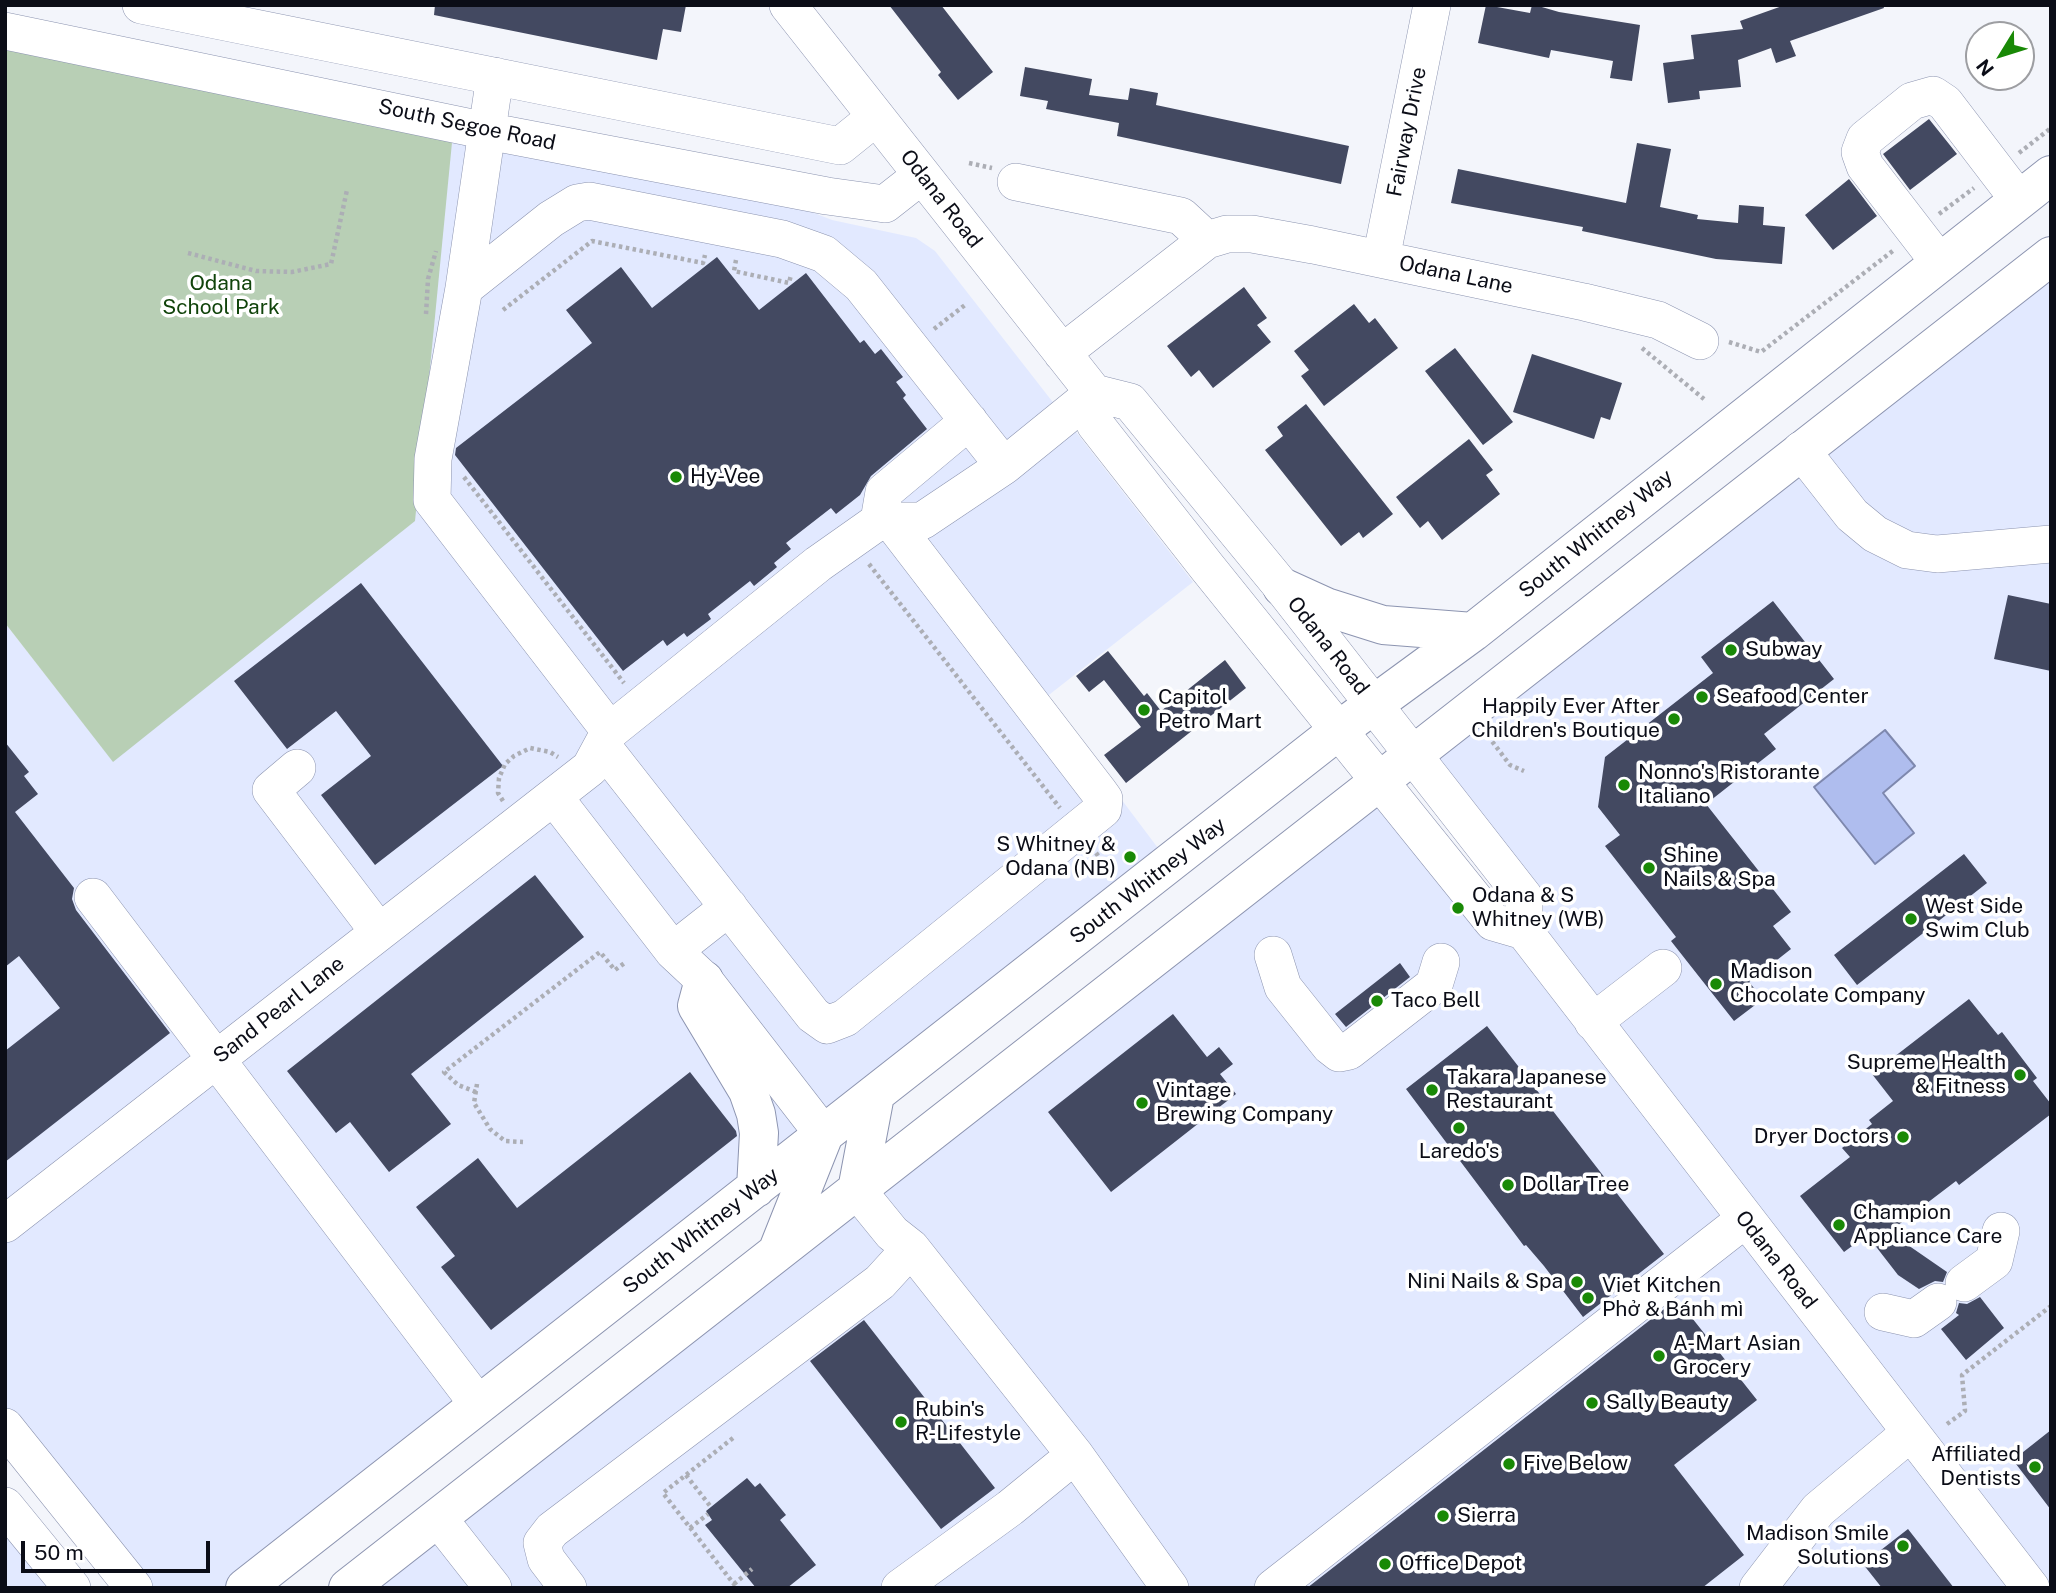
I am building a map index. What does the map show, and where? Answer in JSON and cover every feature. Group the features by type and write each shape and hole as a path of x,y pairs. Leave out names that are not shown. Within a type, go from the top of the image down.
{"main road":[{"name":"South Whitney Way","path":"245,1588 1339,730 1473,632 2051,175"},
{"path":"348,1588 2051,256"},
{"path":"1282,587 1326,607 1383,625 1473,632"},
{"path":"704,980 697,1006 709,1032 747,1091 756,1114 759,1133 757,1188"},
{"path":"857,1190 875,1095"},
{"path":"776,1253 824,1135"}],"street":[{"path":"141,5 840,146 876,117"},
{"name":"Odana Road","path":"788,5 1094,393 1095,424 1493,922 1524,931 1744,1220 2031,1588"},
{"name":"Fairway Drive","path":"1381,259 1432,5"},
{"name":"South Segoe Road","path":"5,31 486,131 872,203 885,204 922,175"},
{"path":"495,76 464,288 433,459 432,500 729,907 813,1015 827,1026 836,1024 1079,832 1103,809 1104,799 1099,792 885,521 884,492 969,421"},
{"path":"1939,262 1865,166 1860,152 1865,139 1912,101 1933,95 1945,103 2019,200"},
{"path":"1016,182 1181,216 1207,240"},
{"path":"464,288 551,219 578,203 589,201 800,243 831,259 861,285 1004,466"},
{"name":"Odana Lane","path":"1062,353 1207,240 1227,234 1252,234 1381,259 1658,320 1700,341"},
{"path":"885,521 922,521 1004,466 1094,393"},
{"name":"Odana Road","path":"1094,393 1130,402 1282,587 1524,897 1524,931"},
{"path":"1801,450 1852,515 1875,534 1907,550 1937,554 2051,544"},
{"name":"Sand Pearl Lane","path":"5,1224 554,797 590,768 607,739 818,564 885,521"},
{"path":"297,768 271,790 379,932"},
{"path":"554,797 673,951 704,980 824,1135"},
{"path":"93,897 478,1404"},
{"path":"673,951 729,907"},
{"path":"1273,955 1283,987 1330,1046 1339,1053 1349,1051 1434,985 1441,962"},
{"path":"1593,1022 1663,968"},
{"path":"857,1190 892,1233 911,1248 1075,1455 1170,1588"},
{"path":"1273,1588 1744,1220"},
{"path":"1883,1312 1914,1319 1994,1261 2001,1231"},
{"path":"568,1588 546,1559 542,1543 552,1530 880,1282 911,1248"},
{"path":"5,1427 134,1588"},
{"path":"1758,1588 1818,1510 1910,1433"},
{"path":"900,1588 1010,1508 1075,1455"},
{"path":"5,1506 72,1588"},
{"path":"438,1518 492,1588"}],"path":[{"path":"188,253 256,271 292,272 331,264 347,190"},
{"path":"425,320 428,279 439,239"},
{"path":"503,310 592,241 703,263 707,244"},
{"path":"738,251 734,271 789,283 800,243"},
{"path":"1630,344 1642,348 1703,400"},
{"path":"433,459 453,463 627,688"},
{"path":"861,555 1109,869"},
{"path":"1488,736 1510,765 1524,771"},
{"path":"476,1092 458,1085 444,1072 600,952 615,971 626,962"},
{"path":"477,1084 474,1103 489,1129 505,1141 523,1142"},
{"path":"1947,1424 1965,1410 1962,1375 2051,1306"},
{"path":"733,1438 663,1493 736,1586 752,1569"},
{"path":"686,1475 711,1507"},
{"path":"690,1528 708,1514"}],"shaded area":[{"path":"454,122 712,173 832,220 916,238 935,251 1193,582 1045,698 1173,868 245,1588 134,1588 5,1427 5,623 113,761"},
{"path":"2051,256 2051,1588 348,1588 1379,782 1523,930 1414,754"},
{"path":"5,1506 72,1588 5,1588"}],"green space":[{"name":"Odana School Park","path":"5,31 454,122 415,521 113,762 5,623"}],"water":[{"path":"1885,730 1915,766 1883,793 1914,833 1875,864 1814,787"}],"building":[{"path":"435,5 686,5 681,32 663,29 657,60 434,15"},
{"path":"889,5 941,5 993,72 958,100 938,75 941,72"},
{"path":"1486,5 1530,13 1532,5 1535,5 1559,12 1640,25 1632,81 1610,78 1613,61 1551,50 1549,58 1478,43"},
{"path":"1785,5 1883,5 1884,8 1790,41 1796,56 1776,63 1771,48 1738,60 1741,87 1699,91 1700,99 1668,103 1663,63 1694,59 1691,35 1743,29 1740,21"},
{"path":"1025,67 1092,79 1089,95 1128,100 1130,88 1158,93 1156,105 1349,146 1341,184 1117,136 1119,123 1046,109 1048,101 1020,96"},
{"path":"1929,119 1957,154 1910,190 1883,154"},
{"path":"1637,143 1671,149 1660,207 1698,215 1697,219 1738,223 1739,205 1764,207 1763,225 1785,227 1782,264 1716,259 1582,231 1583,227 1451,203 1458,169 1626,203"},
{"path":"1849,179 1877,216 1833,250 1805,215"},
{"name":"Hy-Vee","path":"717,257 759,310 806,273 860,343 864,340 875,354 881,349 903,377 896,382 906,395 903,398 927,429 871,476 860,495 836,514 831,508 786,543 791,549 774,563 777,567 754,586 750,581 708,614 711,619 687,637 684,633 667,646 663,640 623,671 455,455 456,448 592,343 566,310 621,267 652,308"},
{"path":"1244,287 1267,318 1257,325 1271,342 1213,388 1199,370 1191,377 1167,346"},
{"path":"1354,304 1369,323 1375,318 1398,348 1324,406 1301,376 1309,370 1294,351"},
{"path":"1455,348 1513,422 1483,445 1425,371"},
{"path":"1532,354 1622,383 1610,420 1601,417 1594,439 1513,412"},
{"path":"1306,404 1393,514 1363,538 1359,532 1341,546 1265,450 1283,436 1277,427"},
{"path":"1469,439 1493,470 1486,475 1500,494 1442,540 1428,521 1420,528 1396,497"},
{"path":"361,583 503,766 375,865 321,795 371,756 336,711 287,749 234,681"},
{"path":"2008,595 2051,604 2051,671 1994,659"},
{"path":"1773,601 1834,679 1764,734 1776,749 1706,804 1791,912 1773,926 1791,949 1749,982 1763,999 1734,1021 1671,941 1676,937 1605,846 1620,835 1598,807 1605,757 1713,673 1701,657"},
{"path":"1108,651 1144,696 1147,693 1161,711 1225,660 1246,688 1126,783 1104,755 1141,727 1104,680 1089,692 1076,676"},
{"path":"5,742 29,772 24,776 38,794 15,812 74,888 72,899 76,910 170,1033 5,1162 5,1051 60,1008 19,956 5,967"},
{"name":"West Side Swim Club","path":"1964,854 1987,883 1857,985 1834,955"},
{"path":"535,875 584,937 411,1074 451,1124 389,1172 350,1122 336,1133 287,1071"},
{"path":"1400,963 1410,977 1346,1027 1335,1014"},
{"path":"1969,999 1998,1035 2002,1032 2037,1078 2033,1081 2051,1104 2051,1114 1959,1185 1956,1181 1889,1232 1947,1272 1943,1282 1935,1281 1919,1289 1898,1275 1867,1235 1844,1252 1800,1196 1850,1157 1842,1148 1872,1124 1869,1120 1893,1101 1872,1074"},
{"name":"Vintage Brewing Company","path":"1173,1014 1207,1057 1219,1047 1233,1064 1220,1074 1236,1094 1111,1192 1048,1112"},
{"path":"1487,1026 1664,1254 1583,1317 1544,1266 1526,1245 1524,1246 1406,1089"},
{"path":"690,1072 736,1131 737,1136 491,1330 441,1267 455,1256 416,1207 478,1158 517,1208"},
{"path":"1980,1297 2004,1328 1966,1360 1941,1329 1959,1315 1956,1313 1959,1303 1967,1304"},
{"path":"1677,1299 1757,1400 1674,1465 1744,1555 1702,1588 1307,1588"},
{"name":"Rubin's R-Lifestyle","path":"864,1320 995,1488 941,1529 810,1361"},
{"name":"Affiliated Dentists","path":"2051,1430 2051,1510 2013,1460"},
{"path":"747,1478 755,1487 760,1483 786,1515 780,1520 816,1565 787,1588 756,1588 705,1525 712,1520 706,1511"},
{"name":"Madison Smile Solutions","path":"1908,1529 1954,1588 1882,1588 1863,1564"}],"place":[{"name":"Hy-Vee","path":"676,477"},
{"name":"Subway","path":"1731,650"},
{"name":"Seafood Center","path":"1702,697"},
{"name":"Capitol Petro Mart","path":"1144,710"},
{"name":"Happily Ever After Children's Boutique","path":"1674,719"},
{"name":"Nonno's Ristorante Italiano","path":"1624,785"},
{"name":"S Whitney & Odana (NB)","path":"1130,857"},
{"name":"Shine Nails & Spa","path":"1649,868"},
{"name":"Odana & S Whitney (WB)","path":"1458,908"},
{"name":"West Side Swim Club","path":"1911,919"},
{"name":"Madison Chocolate Company","path":"1716,984"},
{"name":"Taco Bell","path":"1377,1001"},
{"name":"Supreme Health & Fitness","path":"2020,1075"},
{"name":"Takara Japanese Restaurant","path":"1432,1090"},
{"name":"Vintage Brewing Company","path":"1142,1103"},
{"name":"Laredo's","path":"1459,1128"},
{"name":"Dryer Doctors","path":"1903,1137"},
{"name":"Dollar Tree","path":"1508,1185"},
{"name":"Champion Appliance Care","path":"1839,1225"},
{"name":"Nini Nails & Spa","path":"1577,1282"},
{"name":"Viet Kitchen Phở & Bánh mì","path":"1588,1298"},
{"name":"A-Mart Asian Grocery","path":"1659,1356"},
{"name":"Sally Beauty","path":"1592,1403"},
{"name":"Rubin's R-Lifestyle","path":"901,1422"},
{"name":"Five Below","path":"1509,1464"},
{"name":"Affiliated Dentists","path":"2035,1467"},
{"name":"Sierra","path":"1443,1516"},
{"name":"Madison Smile Solutions","path":"1903,1546"},
{"name":"Office Depot","path":"1385,1564"}]}
